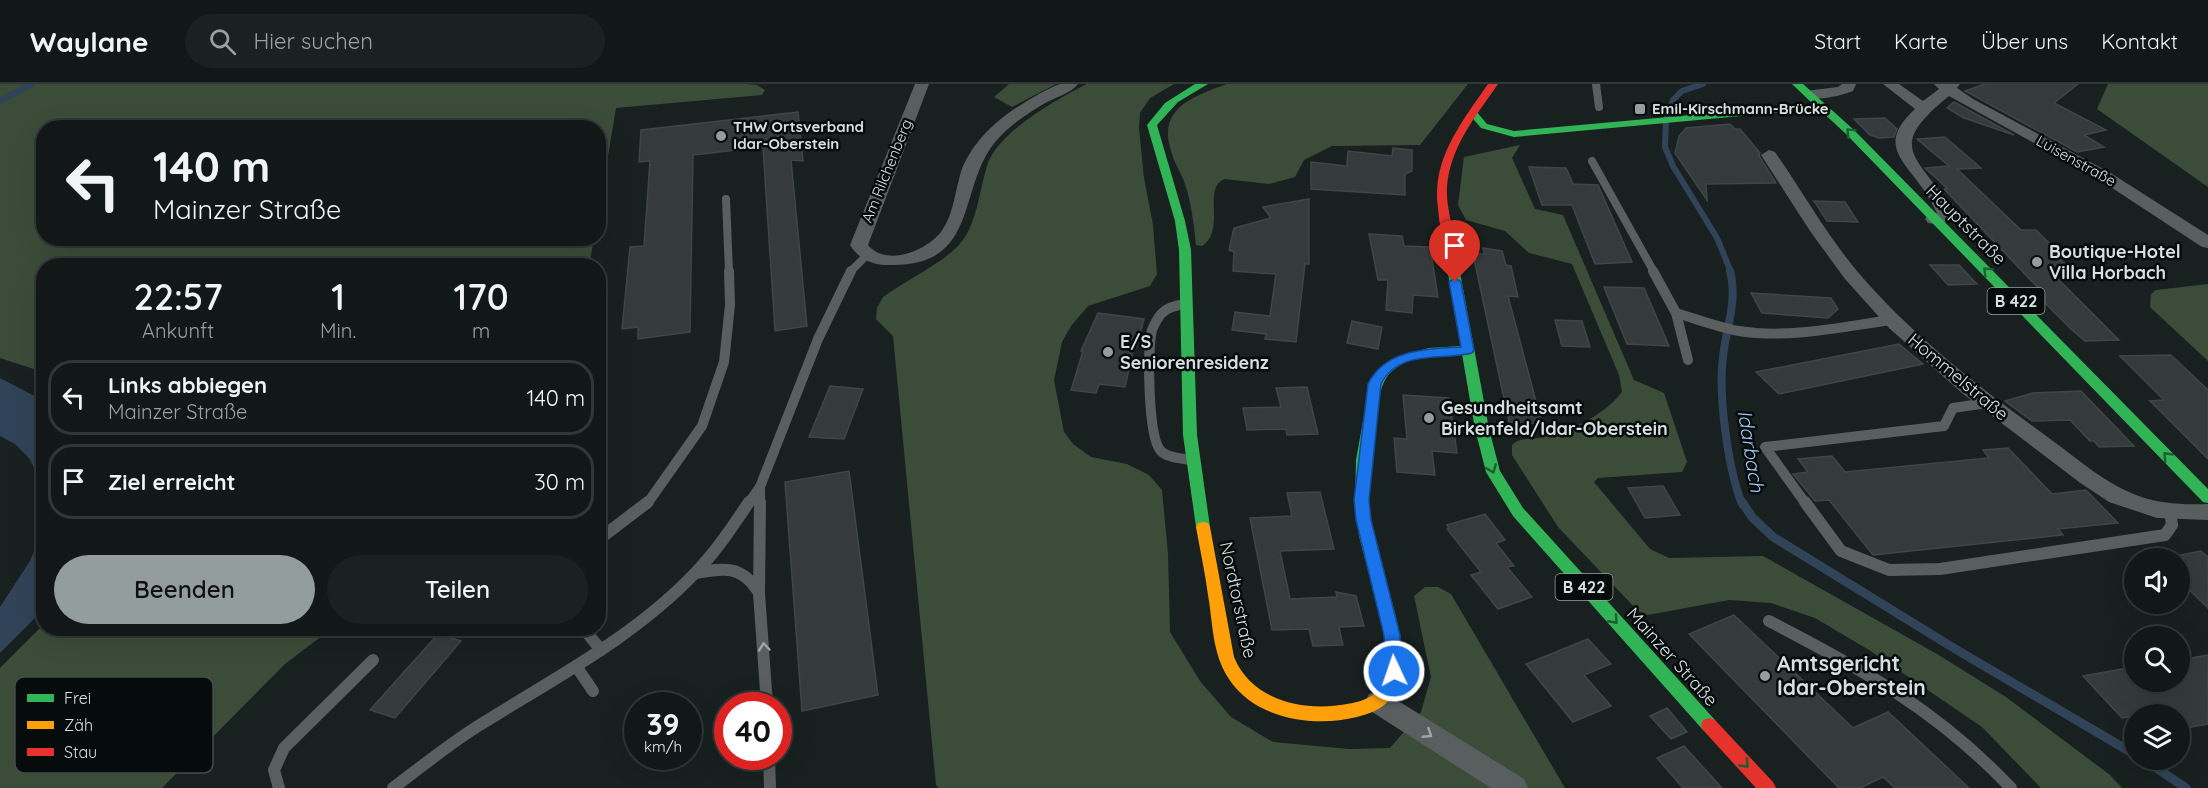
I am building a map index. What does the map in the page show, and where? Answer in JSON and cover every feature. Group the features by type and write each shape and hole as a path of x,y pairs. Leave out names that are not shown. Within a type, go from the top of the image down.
{"main road":[{"name":"Nordtorstraße","path":"1203,84 1178,95 1162,107 1152,125 1180,221 1185,250 1192,460 1224,640 1233,672 1250,691 1275,706 1301,714 1331,716 1378,702"},
{"name":"Mainzer Straße","path":"1493,84 1450,153 1443,173 1442,188 1447,235 1492,472 1505,496 1648,659 1767,788"},
{"name":"Hauptstraße","path":"1797,84 1823,106 2208,498"},
{"path":"1450,153 1474,143 1514,134 1823,106"},
{"path":"1473,113 1530,126 1568,128"},
{"path":"1473,113 1485,127 1514,134"},
{"path":"1378,702 1388,690 1394,671 1392,635 1364,520 1362,500 1375,384 1379,374 1390,365 1405,358 1421,353 1468,350"}],"street":[{"name":"Am Rilchenberg","path":"867,255 858,245 922,84"},
{"path":"867,255 888,260 905,259 924,253 941,243 955,223 977,156 993,135 1012,116 1071,84"},
{"path":"1810,94 1841,91 1848,88 1849,84"},
{"path":"1890,84 1924,109"},
{"path":"1934,219 1945,217 1946,214 1933,191 1905,156 1901,143 1905,130 1947,86"},
{"name":"Luisenstraße","path":"1947,86 2103,175 2208,243"},
{"name":"Hommelstraße","path":"1769,155 1850,273 1891,320 1987,403 2120,497 2143,506 2170,512 2208,512"},
{"path":"1378,702 1514,788"}],"lane":[{"path":"1596,84 1599,107"},
{"path":"1592,161 1676,313 1688,360"},
{"path":"606,534 646,505 702,426 724,362 730,305 726,199"},
{"path":"393,788 475,728 576,666 640,623 696,573 760,488 818,339 852,268 867,255"},
{"path":"1186,304 1162,312 1157,320 1152,331 1149,371 1154,438 1158,449 1168,455 1192,460"},
{"path":"1676,313 1745,332 1793,333 1891,320"},
{"path":"1987,403 1953,408 1944,426 1765,447 1841,551 1889,570 1940,569 2165,535 2172,525 2170,512"},
{"path":"760,488 759,593 766,692"},
{"path":"696,573 720,568 735,570 751,579 759,593"},
{"path":"1769,621 1872,675 1929,711 1976,752 2011,788"},
{"path":"590,636 601,650"},
{"path":"279,788 274,770 284,748 373,660"},
{"path":"576,666 593,691"},
{"path":"769,770 770,788"}],"green space":[{"path":"0,84 746,84 757,85 765,90 762,95 616,108 606,168 606,120 36,120 36,246 593,246 590,258 36,258 36,370 0,358"},
{"path":"1009,84 1056,84 1012,107 994,97"},
{"path":"1087,84 1174,84 1150,98 1140,113 1139,128 1144,178 1153,225 1157,274 1150,286 1088,306 1071,326 1062,342 1054,380 1064,432 1073,444 1091,457 1127,464 1149,475 1162,490 1168,554 1170,632 1200,681 1231,717 1273,742 1349,749 1390,748 1421,712 1431,677 1414,596 1425,587 1438,587 1451,594 1565,788 939,788 936,785 893,336 876,319 877,308 883,297 942,259 959,245 974,217 988,163 1004,139 1046,107"},
{"path":"1227,84 1468,84 1420,145 1332,146 1304,160 1295,177 1269,184 1225,179 1218,184 1215,191 1213,230 1209,239 1202,246 1196,245 1189,196 1171,151 1168,136 1169,124 1181,106 1191,99"},
{"path":"2108,84 2208,84 2208,187 2097,109"},
{"path":"1520,145 1512,158 1535,209 1563,215 1634,380 1664,393 1687,462 1682,472 1598,478 1594,482 1650,549 1669,558 1763,556 1937,654 2006,697 2110,775 2122,788 2041,788 1982,727 1869,650 1815,618 1771,603 1729,600 1648,615 1638,611 1558,527 1512,455 1512,445 1521,440 1561,432 1584,422 1605,409 1622,392 1619,375 1572,264 1529,253 1505,231 1466,220 1458,205 1464,157"},
{"path":"2208,284 2208,361 2150,307 2151,294 2156,290"},
{"path":"36,632 36,636 322,636 285,664 213,737 213,677 15,677 15,773 177,773 162,788 0,788 0,668"}],"water":[{"path":"0,378 36,397 36,472 29,458 15,444 0,436"},
{"path":"36,546 36,617 0,653 0,607 30,561"}],"building":[{"path":"1985,84 2078,84 2054,103 2106,130 2084,135 2104,147 2077,152 1965,91"},
{"path":"1954,102 2014,135 1964,118 1947,108"},
{"path":"798,112 803,161 791,160 807,326 775,331 763,147 693,155 690,332 638,339 638,327 622,329 630,247 644,246 650,161 639,162 641,130"},
{"path":"1885,118 1897,129 1894,137 1879,138 1870,135 1854,119"},
{"path":"1730,124 1735,129 1740,129 1760,153 1759,156 1776,183 1706,184 1707,200 1675,153 1679,136 1686,128"},
{"path":"1945,137 1981,168 1957,169 2021,230 2036,230 2061,255 2056,255 2073,272 2052,273 2119,340 2085,341 2072,330 2041,299 2043,293 1944,189 1948,189 1925,168 1949,166 1917,139"},
{"path":"1393,148 1412,150 1412,171 1405,174 1405,195 1311,189 1311,162 1347,166 1348,151 1392,156"},
{"path":"1529,167 1566,168 1573,184 1598,185 1632,262 1595,264 1572,205 1542,205"},
{"path":"1309,199 1309,264 1305,264 1296,342 1265,339 1266,334 1232,330 1235,312 1270,316 1276,274 1233,271 1234,252 1229,250 1234,228 1271,218 1263,207"},
{"path":"1814,201 1845,202 1858,222 1827,221"},
{"path":"1369,234 1402,236 1404,246 1430,247 1438,297 1413,295 1412,313 1386,310 1388,280 1378,280"},
{"path":"1483,248 1502,251 1506,265 1511,266 1518,297 1508,296 1542,424 1509,422 1473,254 1484,254"},
{"path":"1930,265 1959,265 1977,284 1948,285"},
{"path":"1604,287 1644,288 1669,346 1627,344"},
{"path":"1751,293 1831,298 1838,309 1828,318 1762,313"},
{"name":"E/S Seniorenresidenz","path":"1098,313 1144,319 1137,347 1134,347 1125,387 1099,384 1096,393 1071,390 1083,351 1081,351"},
{"path":"1555,320 1582,321 1590,347 1562,346"},
{"path":"1352,321 1382,327 1378,349 1347,343"},
{"path":"1899,344 1923,364 1779,394 1756,372"},
{"path":"2171,355 2208,390 2208,459 2150,401 2164,400 2120,356"},
{"path":"830,386 863,389 844,439 809,437"},
{"path":"1307,387 1318,434 1287,435 1286,429 1247,430 1243,408 1281,407 1276,388"},
{"path":"2081,391 2134,446 2099,447 2070,420 2032,421 2005,401 2033,393"},
{"name":"Gesundheitsamt Birkenfeld/Idar-Oberstein","path":"1403,395 1449,398 1457,453 1432,451 1435,475 1397,472 1394,438 1407,439"},
{"path":"2008,448 2052,494 2086,490 2118,523 2058,529 2063,535 1873,555 1829,500 1815,501 1793,474 1808,472 1798,459 1832,456 1845,472 1989,458 1983,450"},
{"path":"849,471 878,695 802,711 785,482"},
{"path":"1663,486 1680,515 1645,518 1628,488"},
{"path":"1320,492 1334,549 1280,551 1290,599 1337,597 1336,592 1356,596 1364,626 1339,627 1343,645 1313,646 1309,629 1272,630 1250,518 1292,516 1287,493"},
{"path":"1485,514 1505,540 1496,543 1514,566 1507,567 1532,597 1498,609 1471,575 1481,572 1447,529 1449,528 1447,525"},
{"path":"2201,551 2208,557 2208,608 2190,591 2190,553"},
{"name":"Amtsgericht Idar-Oberstein","path":"1734,615 1853,728 1888,712 1969,788 1895,788 1883,777 1860,788 1839,788 1689,634"},
{"path":"436,636 461,641 395,718 370,710"},
{"path":"1588,639 1611,664 1584,675 1611,706 1573,722 1526,664"},
{"path":"2208,655 2208,724 2190,727 2190,704 2124,704 2124,718 2122,718 2083,676 2124,669 2124,692 2190,692 2190,658"},
{"path":"1667,708 1687,732 1671,739 1650,716"},
{"path":"1684,746 1722,788 1683,788 1657,758"}],"waterway":[{"path":"0,101 32,84"},
{"name":"Idarbach","path":"1703,84 1682,91 1673,100 1666,120 1665,147 1673,166 1717,238 1731,272"},
{"name":"Idarbach","path":"1730,271 1733,293 1723,357 1723,411 1732,472 1742,504"},
{"name":"Idarbach","path":"1742,502 1752,517 1773,537 1957,650 2124,748"},
{"name":"Idarbach","path":"2159,770 2186,788"}],"traffic: fast":[{"path":"1203,84 1174,100 1152,125 1180,221 1185,250 1190,435 1203,527"},
{"path":"1797,84 1850,132 2208,498"},
{"path":"1473,113 1484,126 1514,134 1823,106"},
{"path":"1446,229 1482,429 1493,472 1518,512 1709,725"},
{"path":"1391,630 1367,536 1362,504 1363,460 1375,388 1377,381 1386,370 1410,356 1429,352 1468,350"}],"traffic: slow":[{"path":"1203,527 1226,657 1235,675 1246,687 1272,705 1319,715 1351,711 1379,700 1386,692 1392,678 1394,654 1391,630"}],"traffic: jam":[{"path":"1446,229 1442,192 1448,159 1460,132 1493,84"},
{"path":"1709,725 1767,788"}],"place":[{"name":"Emil-Kirschmann-Brücke","path":"1640,109"},
{"name":"THW Ortsverband Idar-Oberstein","path":"721,136"},
{"name":"Boutique-Hotel Villa Horbach","path":"2037,262"},
{"name":"E/S Seniorenresidenz","path":"1108,352"},
{"name":"Gesundheitsamt Birkenfeld/Idar-Oberstein","path":"1429,418"},
{"name":"Amtsgericht Idar-Oberstein","path":"1765,676"}],"route":[{"path":"1394,671 1392,635 1364,520 1362,500 1375,384 1379,374 1390,365 1405,358 1421,353 1468,350 1455,282"}]}
